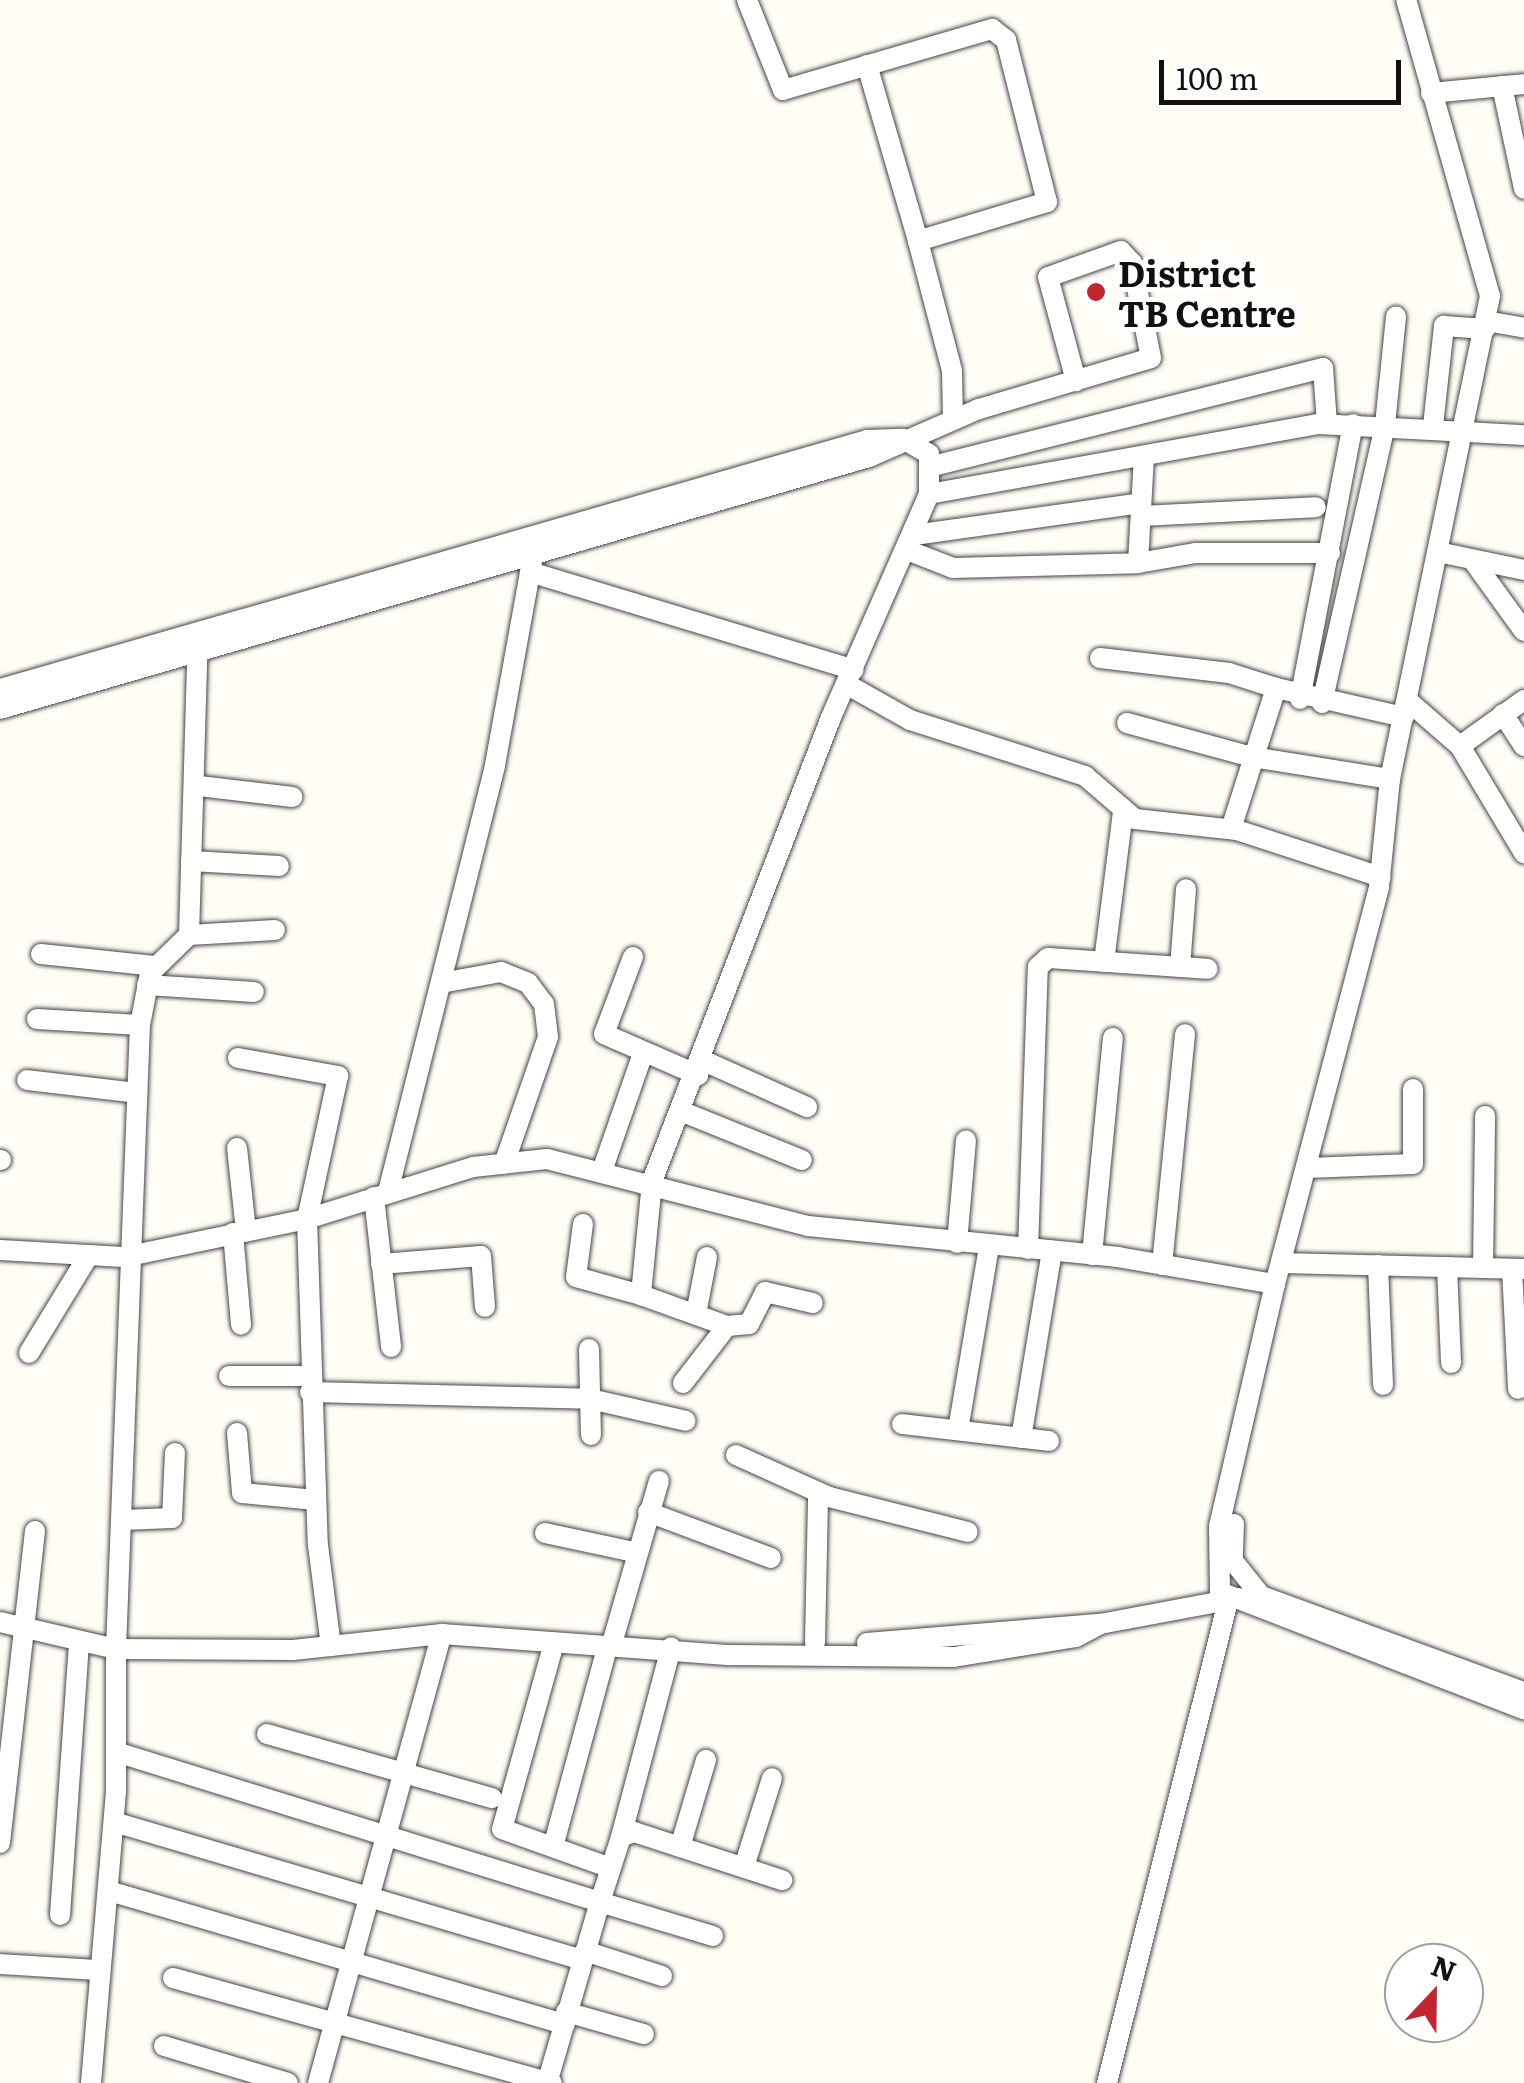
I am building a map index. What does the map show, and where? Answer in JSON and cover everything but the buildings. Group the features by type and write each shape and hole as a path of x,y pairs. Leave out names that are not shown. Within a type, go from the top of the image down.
{"street":[{"path":"747,0 778,88 992,29 1006,40 1048,202 918,241"},
{"path":"1406,0 1490,296 1467,426 1390,779 1378,888 1274,1292 1216,1546 1216,1581 1228,1601 1524,1710"},
{"path":"867,65 952,371 953,420"},
{"path":"1431,93 1524,84"},
{"path":"1502,86 1524,189"},
{"path":"0,709 114,670 869,457 953,420 1151,358 1154,348 1120,251 1048,277 1076,380"},
{"path":"1322,702 1386,425 1396,316"},
{"path":"1433,426 1444,326 1524,328"},
{"path":"932,466 1322,368 1327,424"},
{"path":"930,494 1327,424 1467,426 1524,436"},
{"path":"1300,699 1353,424"},
{"path":"903,439 932,466"},
{"path":"1138,563 1144,455"},
{"path":"641,1296 652,1182 701,1068 847,686 930,494 932,466"},
{"path":"910,542 1141,509 1316,507"},
{"path":"910,542 954,568 1138,563 1196,553 1330,553"},
{"path":"391,1347 381,1264 381,1195 441,983 533,552"},
{"path":"0,689 197,659 533,552 847,686 910,720 1085,776 1123,812 1230,829 1378,888"},
{"path":"1438,552 1524,570"},
{"path":"1474,562 1524,631"},
{"path":"1100,658 1229,673 1300,699 1406,709 1460,746 1524,853"},
{"path":"91,2083 114,1822 116,1649 123,1520 124,1256 140,1025 152,975 188,935 198,786 197,659"},
{"path":"1230,829 1276,688"},
{"path":"1460,746 1524,700"},
{"path":"1503,714 1524,746"},
{"path":"1128,722 1252,757 1390,779"},
{"path":"198,786 292,797"},
{"path":"1104,962 1113,846 1123,812"},
{"path":"192,861 280,866"},
{"path":"1180,967 1186,889"},
{"path":"188,935 275,930"},
{"path":"41,954 254,992"},
{"path":"633,957 604,1034 643,1053 701,1068 807,1108"},
{"path":"1028,1249 1038,967 1048,958 1208,969"},
{"path":"441,983 501,972 528,983 544,1004 550,1030 504,1164"},
{"path":"36,1019 140,1025"},
{"path":"1162,1264 1186,1034"},
{"path":"1092,1255 1114,1038"},
{"path":"602,1171 643,1053"},
{"path":"238,1058 338,1076 306,1219 309,1384 331,1646"},
{"path":"27,1080 137,1094"},
{"path":"1307,1168 1412,1164 1414,1089"},
{"path":"683,1112 802,1160"},
{"path":"1482,1268 1485,1116"},
{"path":"957,1243 966,1140"},
{"path":"237,1148 240,1325"},
{"path":"0,1250 87,1258 124,1256 306,1219 381,1195 504,1164 547,1158 652,1182 808,1226 1162,1264 1274,1292"},
{"path":"583,1224 576,1277 727,1326 749,1324 764,1292 813,1302"},
{"path":"958,1430 989,1246"},
{"path":"1021,1438 1052,1251"},
{"path":"381,1264 481,1256 486,1307"},
{"path":"696,1314 708,1257"},
{"path":"29,1353 87,1258"},
{"path":"1282,1263 1518,1269 1518,1389"},
{"path":"1378,1265 1383,1385"},
{"path":"1447,1267 1451,1363"},
{"path":"1274,1292 1230,1542 1237,1572 1256,1593 1524,1692"},
{"path":"682,1383 727,1326"},
{"path":"589,1349 591,1434"},
{"path":"229,1376 590,1399 686,1421"},
{"path":"902,1424 1050,1442"},
{"path":"237,1433 242,1493 316,1500"},
{"path":"123,1520 172,1518 174,1453"},
{"path":"736,1455 818,1494 968,1532"},
{"path":"553,1847 634,1552 659,1481"},
{"path":"815,1643 818,1494"},
{"path":"648,1512 771,1558"},
{"path":"0,1843 10,1625 35,1531"},
{"path":"545,1533 634,1552"},
{"path":"10,1625 116,1649 331,1646 442,1634 609,1648 954,1658 1256,1593"},
{"path":"1107,2083 1228,1601"},
{"path":"701,1649 929,1643 1100,1624"},
{"path":"320,2083 365,1902 406,1772 442,1634"},
{"path":"60,1915 80,1643"},
{"path":"554,1643 502,1829 608,1867"},
{"path":"173,1978 332,2028 549,2083 672,1648"},
{"path":"267,1734 492,1798"},
{"path":"116,1752 713,1936"},
{"path":"680,1847 706,1760"},
{"path":"744,1867 772,1778"},
{"path":"114,1822 365,1902 662,1976"},
{"path":"621,1837 680,1847 782,1880"},
{"path":"109,1892 348,1966 644,2034"},
{"path":"0,1964 99,1970"},
{"path":"164,2046 288,2083"}],"place":[{"name":"District TB Centre","path":"1096,292"}]}
